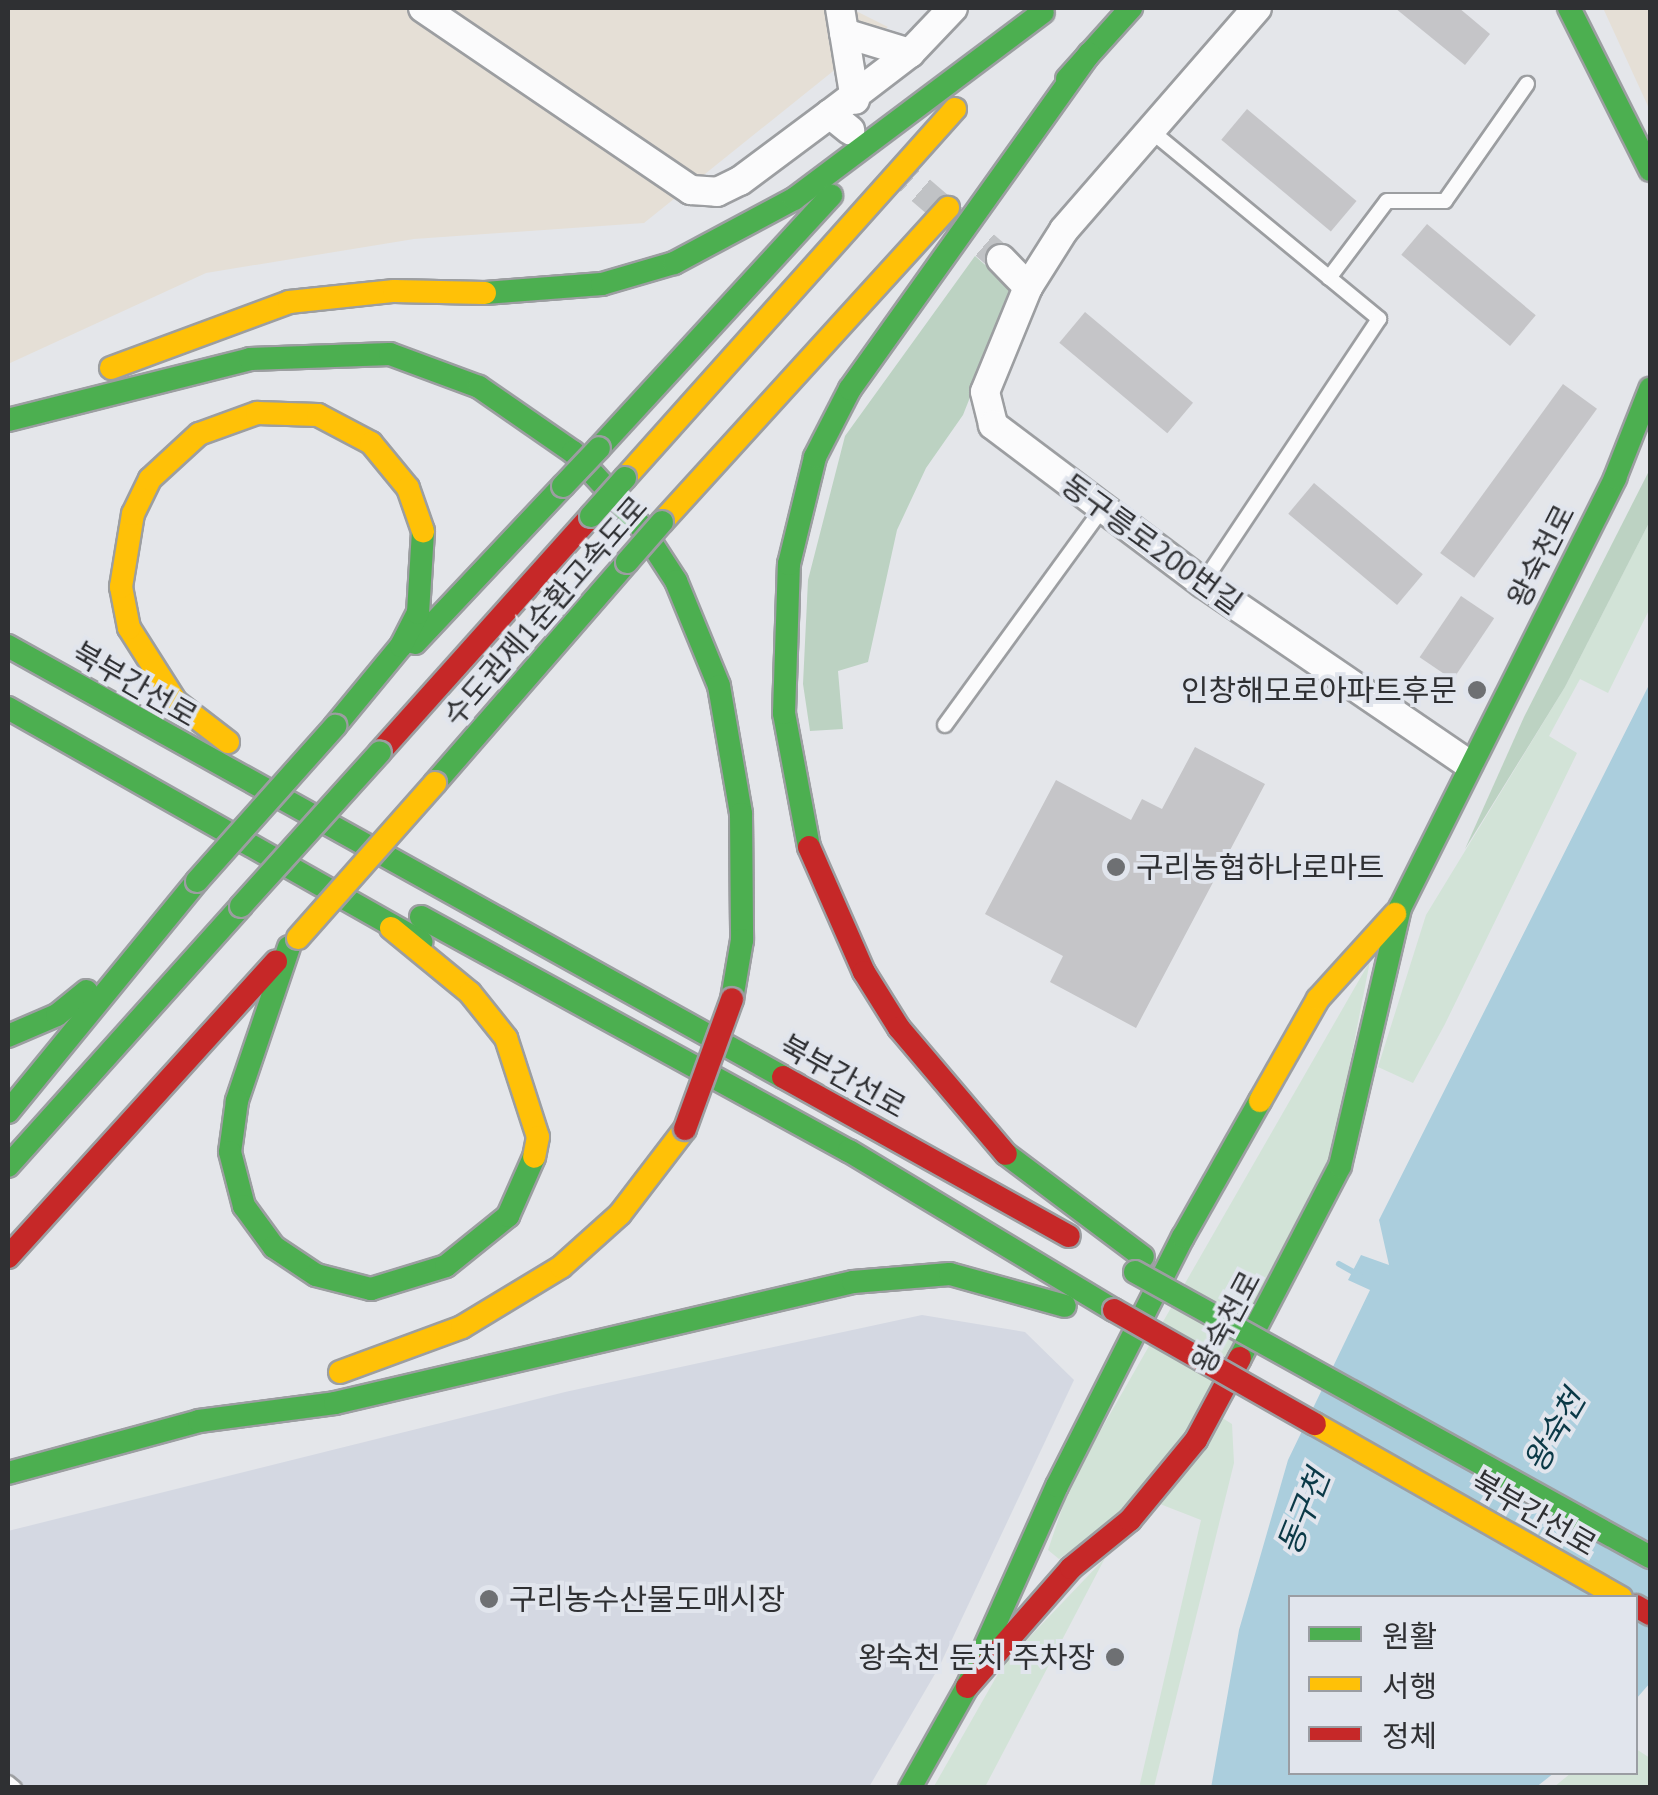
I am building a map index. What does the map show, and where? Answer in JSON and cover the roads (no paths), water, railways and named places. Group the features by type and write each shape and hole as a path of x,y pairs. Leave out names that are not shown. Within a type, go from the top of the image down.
{"main road":[{"name":"수도권제1순환고속도로","path":"8,1257 294,942 662,522 1131,8"},
{"path":"1569,8 1650,170"},
{"name":"수도권제1순환고속도로","path":"8,1166 1045,10"},
{"path":"8,419 155,349 288,302 394,291 527,294 602,284 674,262 794,199 896,126 1045,10"},
{"path":"1090,54 850,389 815,457 790,564 784,713 809,848 864,972 899,1028 1000,1148 1139,1265"},
{"path":"335,726 564,486 896,126"},
{"path":"8,419 250,359 346,352 390,354 436,368 511,406 558,440 618,500 667,567 702,633 719,686 741,814 742,940 732,1000 685,1128 620,1214 530,1288 462,1327 199,1421 8,1473"},
{"name":"왕숙천로","path":"967,1687 1071,1568 1130,1520 1196,1440 1340,1166 1400,908 1468,764 1615,478 1650,389"},
{"path":"8,1112 134,953 197,881 335,726 402,646 418,613 428,564 418,510 396,469 346,425 286,411 228,421 170,455 142,496 121,587 130,628 150,666 198,722 464,902"},
{"name":"북부간선로","path":"8,646 464,902 1139,1265 1222,1324 1650,1556"},
{"name":"북부간선로","path":"8,682 581,1009 849,1152 1110,1318 1187,1350 1616,1595"},
{"path":"8,708 127,781 391,928 581,1009"},
{"path":"24,745 127,781"},
{"name":"왕숙천로","path":"910,1788 967,1687 1057,1486 1183,1237 1318,1000 1400,908"},
{"path":"294,942 237,1100 230,1152 244,1206 274,1248 316,1275 371,1289 446,1266 483,1240 508,1216 529,1179 538,1136 506,1038 470,993 391,928"},
{"path":"8,1036 57,1015 134,953"},
{"path":"199,1421 335,1403 623,1330 906,1274 1002,1284 1110,1318"}],"street":[{"path":"423,8 691,190 717,192 840,122 855,100 910,53 953,8"},
{"name":"동구릉로200번길","path":"1257,8 1064,230 1028,287 985,392 993,425 1204,582 1468,764"},
{"path":"842,20 855,100"},
{"path":"842,20 910,53"},
{"path":"1001,259 1028,287"}],"lane":[{"path":"1329,278 1386,201 1445,201 1526,84"},
{"path":"1150,130 1379,319 1204,582"},
{"path":"945,724 1102,509"},
{"path":"8,1783 14,1788"}],"water":[{"name":"왕숙천","path":"1650,683 1650,1683 1638,1697 1638,1595 1288,1595 1288,1775 1551,1775 1535,1788 1211,1788 1239,1630 1288,1460 1370,1290 1348,1280 1361,1255 1389,1265 1379,1220"}],"waterway":[{"name":"동구천","path":"1339,1264 1359,1275"}],"tunnel":[{"path":"889,163 1001,259"}],"place":[{"name":"인창해모로아파트후문","path":"1477,690"},
{"name":"구리농협하나로마트","path":"1116,867"},
{"name":"구리농수산물도매시장","path":"489,1599"},
{"name":"왕숙천 둔치 주차장","path":"1115,1657"}]}
